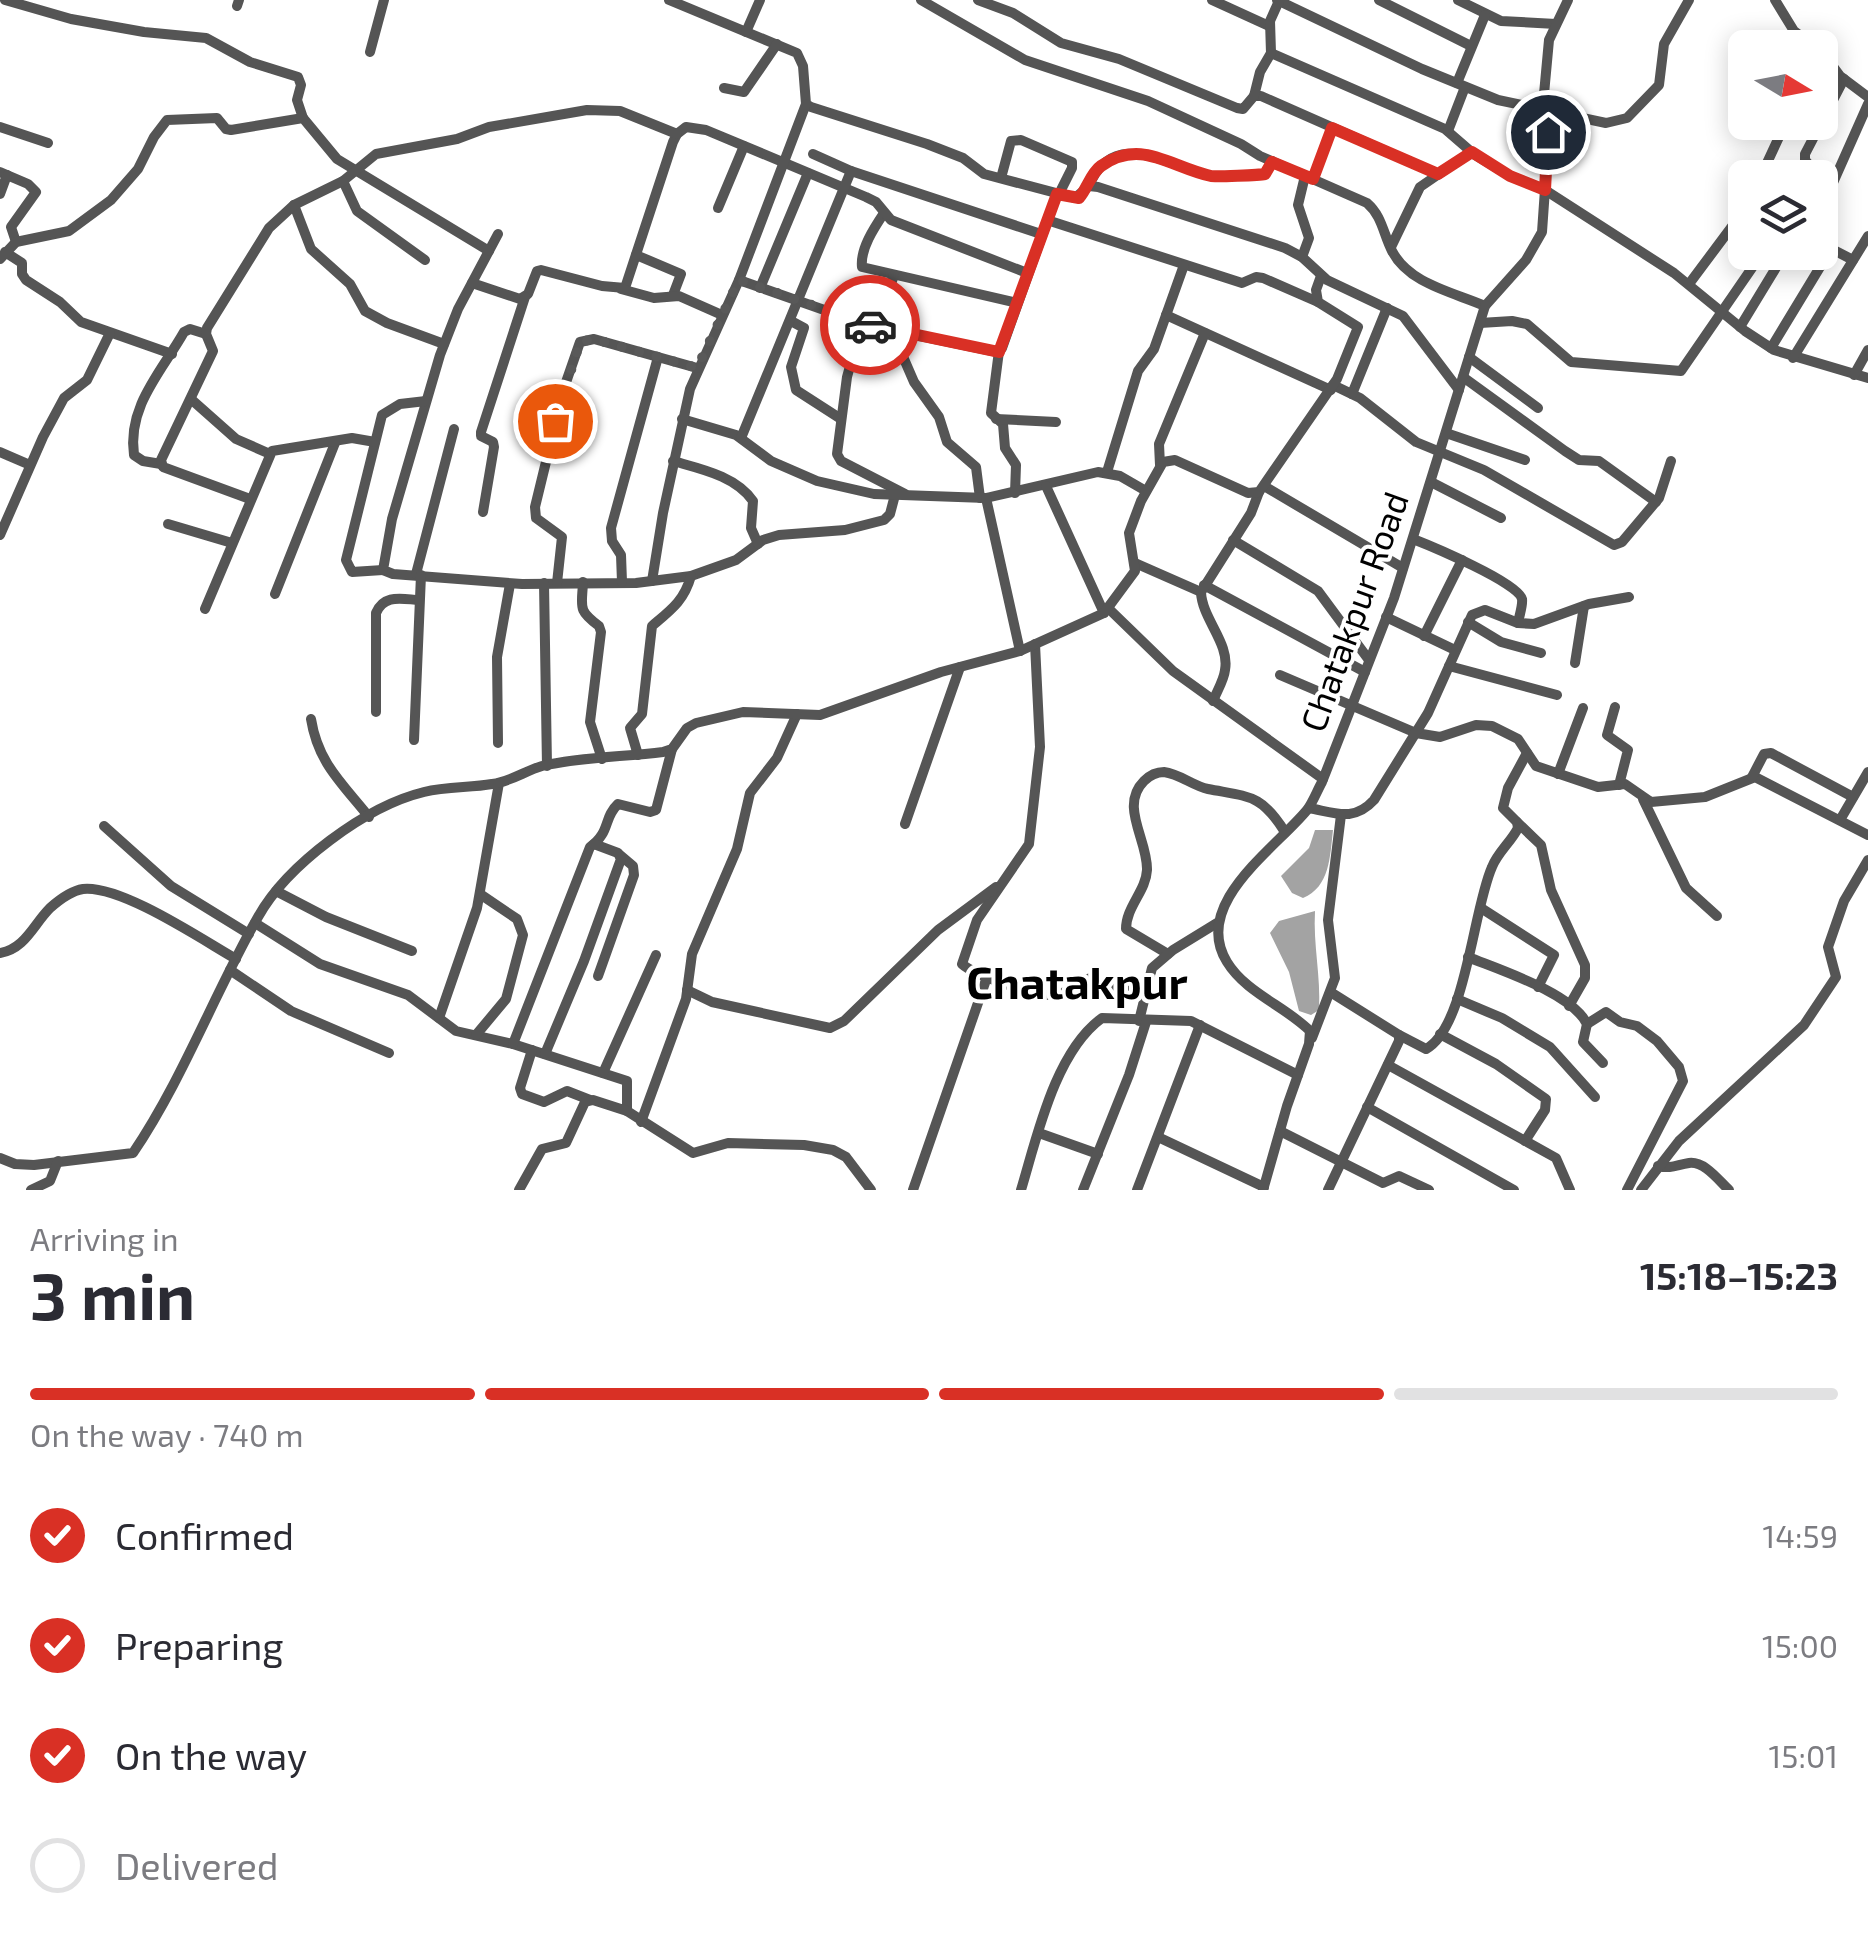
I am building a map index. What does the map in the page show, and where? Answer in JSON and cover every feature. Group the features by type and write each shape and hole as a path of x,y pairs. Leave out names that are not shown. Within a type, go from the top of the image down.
{"street":[{"path":"5,0 87,22 206,38 250,62 298,77 301,86 296,100 303,118 330,154 489,251"},
{"path":"370,52 384,0"},
{"path":"652,581 682,419 697,368 739,280 806,104 800,57 669,0"},
{"path":"746,32 760,0"},
{"path":"921,0 1025,60 1148,101 1372,206 1390,248 1409,272 1485,306"},
{"path":"978,0 1012,13 1061,42 1119,59 1237,108 1247,106 1254,96 1260,72 1271,53 1269,26 1278,0 1461,85 1516,106 1561,111 1606,123 1627,118 1659,85 1664,44 1689,0"},
{"path":"1212,0 1269,26"},
{"path":"1379,0 1470,46"},
{"path":"1458,0 1512,23 1556,24"},
{"name":"Chatakpur Road","path":"1216,924 1221,908 1256,861 1309,808 1323,779 1403,568 1485,306 1538,242 1544,222 1548,132 1544,94 1550,40 1568,0"},
{"path":"1775,0 1793,30"},
{"path":"1448,132 1470,46 1485,14"},
{"path":"724,88 744,92 776,44"},
{"path":"1271,53 1448,132 1510,176 1545,190 1689,284 1771,348 1793,358 1868,378"},
{"path":"1838,73 1868,100 1838,170"},
{"path":"1805,160 1844,80"},
{"path":"1254,96 1438,174"},
{"path":"806,104 928,144 963,158 984,174 1079,198 1099,167 1128,152 1214,177 1239,173 1260,176 1272,162"},
{"path":"206,334 269,228 294,205 343,180 383,152 428,145 489,127 587,110 620,111 677,134"},
{"path":"2,255 16,242 59,236 102,208 132,178 167,120 217,118 231,130 303,118"},
{"path":"0,126 48,143"},
{"path":"621,290 627,284 677,134 686,127 744,146 844,188 876,202 892,220 1027,273"},
{"path":"1302,257 1309,238 1298,204 1332,128"},
{"path":"1001,178 1011,141 1020,140 1072,162 999,352 991,408 995,419 1003,424 1005,448 1016,465 1015,493"},
{"path":"718,208 744,146"},
{"path":"1390,248 1420,187 1472,152"},
{"path":"813,154 1042,234"},
{"path":"741,438 851,170"},
{"path":"0,194 3,173 36,192 12,227 16,242"},
{"path":"760,288 808,173"},
{"path":"343,180 357,211 425,260"},
{"path":"1089,186 1194,216 1302,257 1320,276 1403,316 1459,390"},
{"path":"294,205 312,249 350,284 365,311 387,324 444,344"},
{"path":"884,213 873,230 861,264 866,268 1017,303"},
{"path":"1047,220 1242,283 1263,278 1318,302 1358,327 1332,388 1262,489 1252,514 1203,588 1202,605 1225,656 1224,674 1213,700"},
{"path":"1689,284 1728,232"},
{"path":"382,570 392,518 444,344 498,234"},
{"path":"1793,358 1868,236"},
{"path":"1838,252 1853,260"},
{"path":"2,255 18,259 22,274 31,285 60,302 80,322 172,354"},
{"path":"636,256 682,274 673,295"},
{"path":"1107,472 1138,371 1150,356 1184,265"},
{"path":"1480,323 1527,324 1571,362 1682,370 1750,270"},
{"path":"1740,326 1774,270"},
{"path":"1771,348 1813,270"},
{"path":"482,512 494,447 480,432 536,271 654,298 673,295 722,315"},
{"path":"878,327 894,276"},
{"path":"1318,302 1320,276"},
{"path":"739,280 862,323 999,352"},
{"path":"472,283 516,298 524,297"},
{"path":"1352,394 1388,308"},
{"path":"1166,315 1352,394 1413,440 1484,470 1614,545 1622,542 1656,502 1671,461"},
{"path":"791,322 804,328 791,367 796,390 841,419"},
{"path":"862,323 848,377 837,448 841,461 901,495"},
{"path":"161,464 192,400 198,378 214,351 206,334 190,329 146,389 133,450 138,459 161,464 250,499"},
{"path":"891,329 914,382 939,417 947,442 976,467 1020,651"},
{"path":"0,535 64,398 88,380 110,332"},
{"path":"1160,466 1160,444 1204,334"},
{"path":"557,582 562,538 536,518 535,507 577,347 583,340 594,339 697,368"},
{"path":"1854,375 1868,350"},
{"path":"622,582 621,556 612,541 611,528 658,357"},
{"path":"1469,358 1538,408"},
{"path":"1463,377 1565,451 1579,460 1599,461 1656,502"},
{"path":"192,400 236,440 270,454"},
{"path":"426,401 400,404 385,411 346,560 352,572 382,570 510,584 652,581 691,576 736,560 758,544 780,535 852,529 884,520 901,495"},
{"path":"682,419 741,438 772,461 817,481 864,492 984,498 1107,472 1146,491"},
{"path":"995,419 1056,422"},
{"path":"414,740 418,574 454,430"},
{"path":"1446,433 1524,460"},
{"path":"206,610 270,454 286,446 352,438 375,442"},
{"path":"275,594 334,443"},
{"path":"0,452 30,465"},
{"path":"513,1044 588,852 602,838 618,804 656,810 672,749 687,728 743,712 826,713 960,667 1020,651 1106,610 1131,579 1134,563 1130,533 1146,491 1160,466 1169,459 1248,493 1262,489 1403,568"},
{"path":"674,462 704,470 744,490 754,501 751,528 758,544"},
{"path":"1431,482 1501,518"},
{"path":"1046,486 1106,610 1173,671 1323,779"},
{"path":"168,524 232,543"},
{"path":"1412,539 1462,560 1518,592 1522,602 1518,622"},
{"path":"1233,540 1318,591 1367,666"},
{"path":"1424,636 1462,560"},
{"path":"1134,563 1203,588 1367,666"},
{"path":"638,755 630,728 642,714 652,626 675,608 691,576"},
{"path":"583,582 583,613 596,623 600,632 590,722 602,759"},
{"path":"544,583 547,766"},
{"path":"498,743 496,657 510,584"},
{"path":"1309,808 1341,815 1358,814 1374,800 1416,732 1472,614 1485,610 1534,624 1584,606 1629,597"},
{"path":"376,712 374,625 380,604 389,599 419,600"},
{"path":"1575,663 1584,606"},
{"path":"1386,617 1455,650"},
{"path":"1468,622 1501,642 1541,653"},
{"path":"1035,644 1040,747 1029,844 978,920 962,964 987,977 1047,995 1064,992 1090,978 1144,994"},
{"path":"1449,666 1557,695"},
{"path":"906,824 960,667"},
{"path":"1280,675 1416,732 1440,737 1476,724 1492,726 1515,736 1536,766 1598,787 1629,786 1643,799 1686,888 1718,916"},
{"path":"1558,774 1582,708"},
{"path":"1615,708 1607,735 1628,750 1619,784"},
{"path":"640,1122 687,990 692,954 737,850 750,793 778,758 798,714"},
{"path":"312,718 322,760 369,817"},
{"path":"0,1158 34,1165 133,1152 182,1068 252,928 276,891 319,848 369,817 423,792 500,783 547,766 672,749"},
{"path":"1526,753 1502,808 1540,845 1551,890 1585,964 1583,983 1569,1006"},
{"path":"1752,777 1764,754 1771,753 1853,797"},
{"path":"1168,954 1126,928 1128,914 1147,874 1133,801 1140,784 1162,772 1206,788 1244,794 1264,804 1285,832"},
{"path":"1840,820 1868,772"},
{"path":"1643,799 1657,802 1704,797 1752,777 1868,835"},
{"path":"439,1018 480,894 500,783"},
{"path":"1158,1137 1264,1188 1298,1075 1332,993 1334,971 1328,920 1341,815"},
{"path":"1332,993 1426,1048 1440,1034 1457,998 1491,868 1515,834 1517,822"},
{"path":"104,826 172,886 320,964 408,996 456,1030 513,1044 629,1084 627,1112"},
{"path":"594,844 620,855 632,866 634,876 598,976"},
{"path":"545,1054 584,961 620,855"},
{"path":"1642,1190 1679,1141 1798,1031 1833,983 1837,974 1828,947 1844,901 1868,860"},
{"path":"687,990 712,1002 830,1028 844,1020 938,930 1005,881"},
{"path":"0,953 18,947 64,897 85,889 123,897 236,959"},
{"path":"276,891 326,917 412,951"},
{"path":"476,1035 506,999 522,935 517,919 480,894"},
{"path":"1480,908 1554,955 1538,986"},
{"path":"1083,1190 1129,1076 1152,968 1168,954 1216,924 1227,962 1246,983 1303,1024 1310,1031 1310,1044"},
{"path":"603,1073 656,955"},
{"path":"1468,956 1538,986 1588,1024"},
{"path":"230,970 291,1011 389,1053"},
{"path":"913,1190 987,977"},
{"path":"1457,998 1530,1033 1558,1052 1595,1097"},
{"path":"1602,1062 1583,1042 1588,1024 1606,1012 1620,1022 1637,1026 1665,1050 1679,1067 1683,1081 1628,1190"},
{"path":"1020,1190 1061,1072 1094,1024 1110,1016 1142,1021 1182,1018 1298,1075"},
{"path":"1137,1190 1200,1025"},
{"path":"1440,1034 1496,1064 1546,1099 1544,1110 1525,1141"},
{"path":"1328,1190 1398,1047 1399,1035"},
{"path":"532,1050 520,1088 522,1094 544,1102 566,1090 627,1112 693,1153 728,1143 804,1144 833,1150 846,1157 871,1190"},
{"path":"1388,1065 1556,1158 1570,1190"},
{"path":"519,1190 540,1152 566,1143 582,1105 590,1100"},
{"path":"1367,1107 1514,1190"},
{"path":"1280,1131 1382,1184 1399,1176 1429,1190"},
{"path":"1039,1133 1098,1154"},
{"path":"30,1190 50,1180 58,1161"},
{"path":"1658,1166 1672,1169 1700,1164 1729,1190"}],"shaded area":[{"path":"1315,830 1333,830 1329,860 1324,879 1303,898 1292,893 1281,876 1309,848"},
{"path":"1315,911 1319,1010 1311,1015 1299,1011 1289,972 1270,933 1279,921"}],"way so far":[{"path":"555,421 580,342 594,339 697,368 739,280 870,325"}],"district":[{"name":"Chatakpur","path":"1077,983"}],"route":[{"path":"870,325 999,352 1057,194 1079,198 1099,167 1128,152 1214,177 1239,173 1260,176 1272,162 1313,179 1332,128 1438,174 1472,152 1510,176 1545,190 1548,132"}]}
